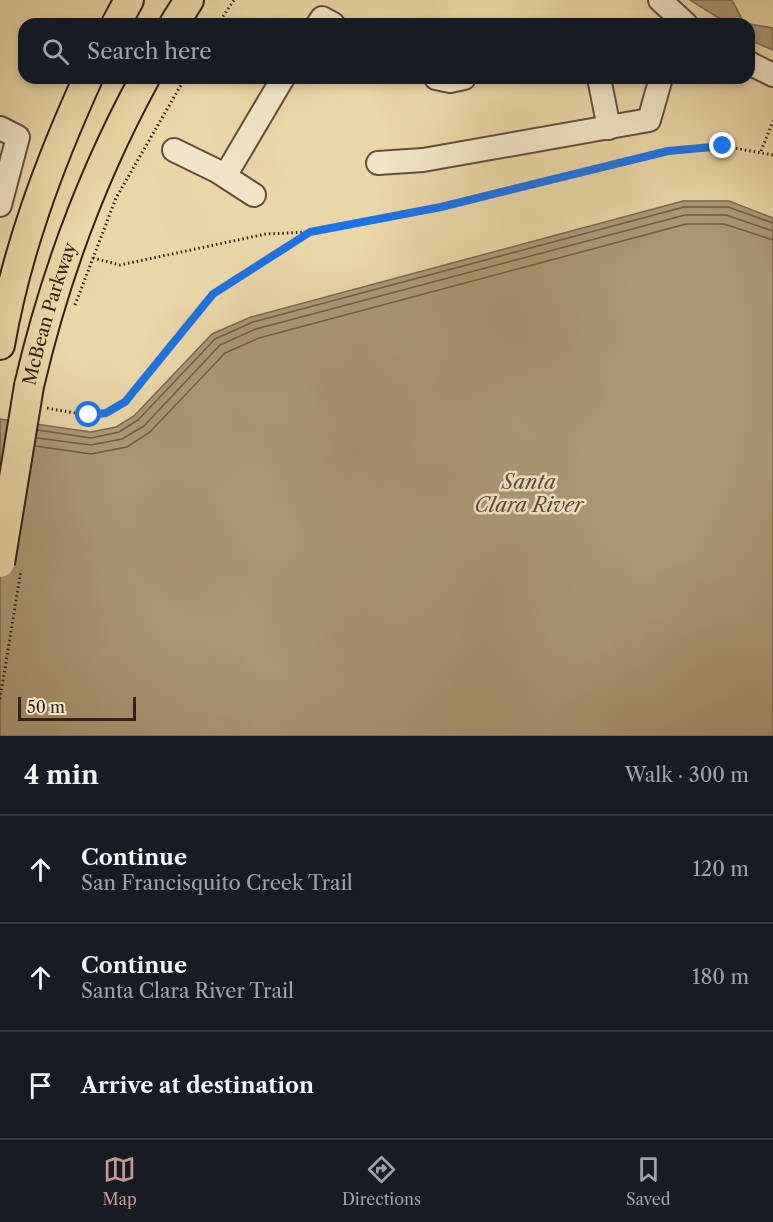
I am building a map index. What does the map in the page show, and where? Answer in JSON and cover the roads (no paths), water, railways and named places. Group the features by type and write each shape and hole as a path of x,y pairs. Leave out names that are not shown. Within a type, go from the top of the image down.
{"main road":[{"path":"119,18 129,0"},
{"path":"178,18 189,0"},
{"path":"0,345 18,267 37,200 85,84"},
{"name":"McBean Parkway","path":"0,563 37,397 61,269 85,201 142,84"}],"street":[{"path":"641,0 660,18"},
{"path":"660,0 680,18"},
{"path":"755,66 773,75"},
{"path":"755,80 773,89"},
{"path":"225,176 279,84"},
{"path":"600,84 609,128"},
{"path":"378,163 423,160 649,120 659,84"},
{"path":"0,128 18,137 0,205"},
{"path":"174,150 225,176 254,195"}],"water":[{"path":"690,0 732,0 741,18 718,18"},
{"path":"755,25 773,28 773,50 755,42"},
{"name":"Santa Clara River","path":"683,201 729,201 773,218 773,736 0,736 0,419 91,432 116,427 134,416 212,334 251,317"}]}
